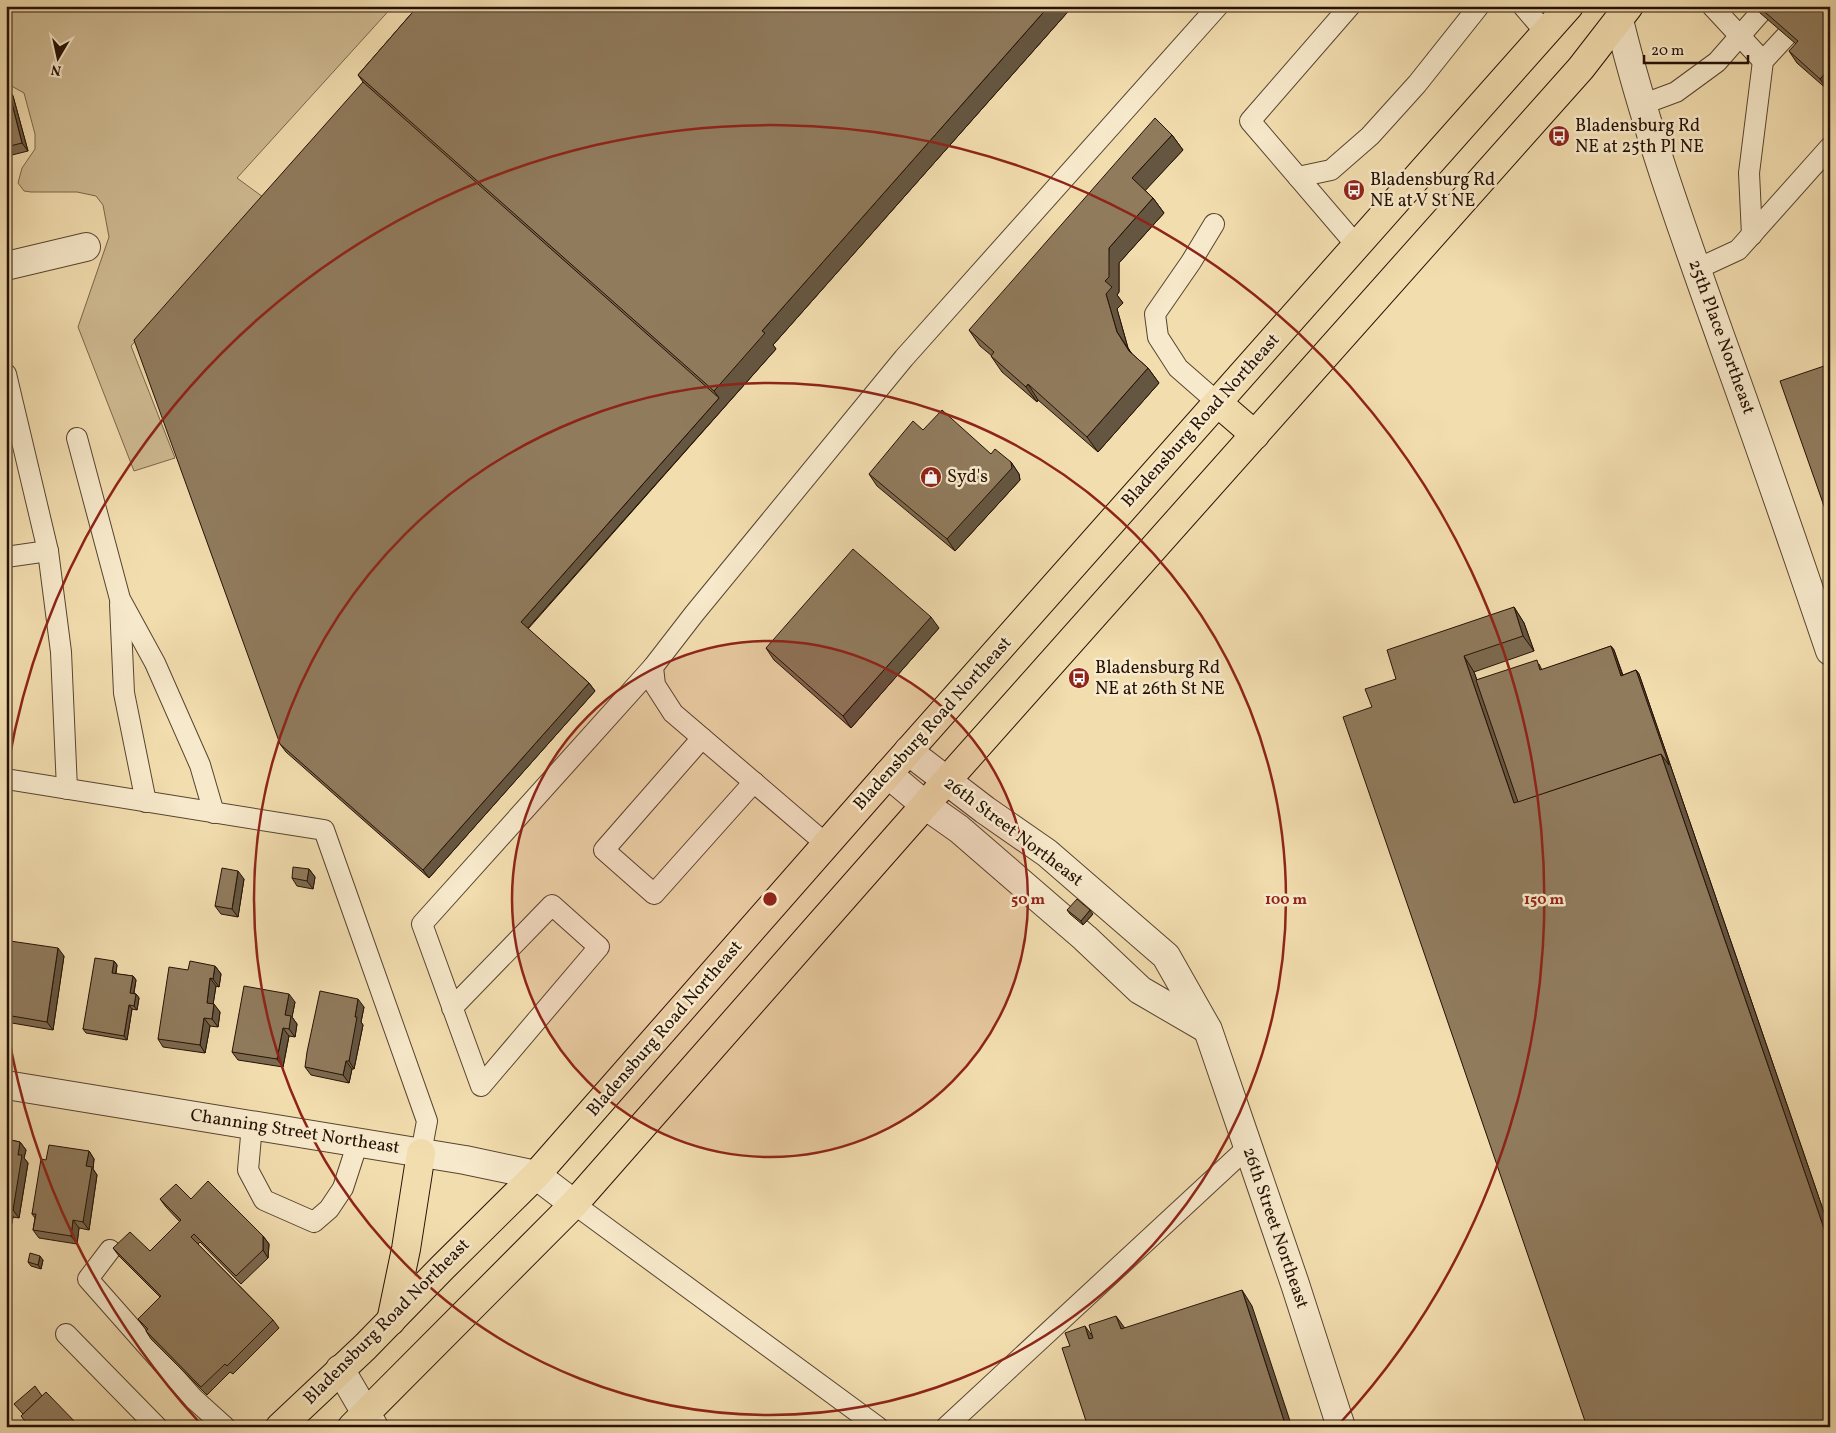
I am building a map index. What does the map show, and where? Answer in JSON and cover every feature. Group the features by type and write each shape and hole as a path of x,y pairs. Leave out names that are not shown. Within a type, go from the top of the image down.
{"main road":[{"name":"Bladensburg Road Northeast","path":"280,1427 391,1321 491,1218 536,1176 908,751 1569,6"},
{"path":"364,1422 574,1204 925,805 948,782 1581,68 1624,13"},
{"path":"1218,403 1255,435"},
{"path":"391,1321 406,1249 421,1152"}],"street":[{"name":"25th Place Northeast","path":"1624,13 1642,105 1697,270 1788,525 1825,619 1830,651"},
{"path":"6,266 86,248"},
{"name":"26th Street Northeast","path":"908,751 985,810 1047,853 1166,956 1208,1030 1341,1427"},
{"name":"26th Street Northeast","path":"888,774 925,805 959,829 1085,938 1140,990 1208,1030"},
{"name":"Channing Street Northeast","path":"6,1085 466,1160 536,1176 574,1204"},
{"path":"340,1370 364,1422"}],"lane":[{"path":"452,1008 552,905 599,947 481,1086 452,1008 422,924 653,667 706,599 904,358 1218,6"},
{"path":"1350,6 1250,122 1357,246"},
{"path":"1298,177 1331,170 1370,136 1417,84 1478,6"},
{"path":"1523,6 1546,33"},
{"path":"1713,6 1763,61"},
{"path":"1642,105 1676,92 1717,62 1760,13"},
{"path":"1752,235 1749,173 1763,61 1787,36"},
{"path":"1697,270 1738,250 1830,148"},
{"path":"1214,224 1191,262 1155,314 1158,337 1178,368 1218,403"},
{"path":"6,374 48,551 61,652 68,789"},
{"path":"77,438 120,599 124,693 146,802"},
{"path":"6,557 48,551"},
{"path":"120,599 155,663 200,765 214,813"},
{"path":"653,667 655,685 673,714 826,844"},
{"path":"702,738 604,850 654,894 754,782"},
{"path":"6,779 324,830 427,1121 421,1152"},
{"path":"252,1125 248,1170 264,1200 314,1222 328,1209 343,1188 358,1142"},
{"path":"946,1427 1248,1147"},
{"path":"574,1204 878,1427"},
{"path":"110,1250 88,1279 194,1399 225,1427"},
{"path":"66,1334 156,1427"}],"shaded area":[{"path":"6,6 393,6 237,178 263,197 131,346 175,458 134,471 78,327 109,237 103,205 96,196 77,192 24,191 18,183 22,168 35,149 35,134 24,93 6,83"}],"building":[{"path":"418,6 1049,6 762,331 765,333 714,391 358,75"},
{"path":"1758,6 1830,6 1830,68 1820,79 1789,51 1798,41"},
{"path":"363,82 719,398 521,622 589,683 423,870 280,744 134,340"},
{"path":"6,88 8,88 22,143 6,147"},
{"path":"1155,118 1172,135 1132,178 1153,198 1109,248 1109,277 1105,281 1112,287 1106,294 1117,332 1129,351 1148,368 1087,437 1028,384 1026,387 991,356 994,352 969,330"},
{"path":"1830,364 1830,523 1780,381"},
{"path":"942,410 991,454 995,449 1011,462 1012,468 947,539 869,474 913,421 923,430"},
{"path":"853,549 931,617 843,716 766,648"},
{"path":"1514,607 1523,636 1464,656 1514,803 1661,754 1830,1246 1830,1427 1587,1427 1343,717 1372,707 1365,689 1396,679 1387,650"},
{"path":"1611,646 1621,676 1636,670 1669,765 1661,754 1518,802 1476,680 1537,660 1540,670"},
{"path":"293,867 309,869 307,881 292,878"},
{"path":"222,868 238,871 232,909 215,906"},
{"path":"1077,899 1090,910 1081,921 1067,910"},
{"path":"10,941 58,948 47,1022 6,1015 6,963"},
{"path":"95,958 114,961 112,973 133,976 130,993 136,994 134,1006 129,1005 124,1036 83,1029"},
{"path":"190,961 215,966 213,979 210,978 207,1003 214,1004 212,1019 204,1018 200,1045 158,1039 169,967 188,970"},
{"path":"244,986 289,994 285,1015 291,1016 289,1029 283,1028 277,1059 232,1052"},
{"path":"320,991 358,999 355,1017 357,1017 349,1061 346,1061 343,1075 305,1067"},
{"path":"6,1139 20,1142 18,1155 22,1155 13,1210 8,1209 6,1216"},
{"path":"49,1145 89,1151 86,1166 92,1167 83,1222 73,1220 71,1236 33,1230 36,1214 32,1214 41,1159 46,1160"},
{"path":"208,1181 263,1236 263,1250 236,1276 194,1234 191,1237 273,1320 227,1366 225,1364 201,1387 146,1331 148,1329 138,1319 161,1296 113,1248 130,1232 150,1251 181,1220 160,1199 176,1184 191,1199"},
{"path":"30,1253 40,1256 38,1265 28,1262"},
{"path":"1242,1290 1286,1427 1088,1427 1062,1348 1070,1346 1065,1333 1085,1326 1089,1339 1093,1338 1089,1325 1116,1316 1121,1329"},
{"path":"35,1386 42,1396 23,1414 14,1404"},
{"path":"46,1392 80,1427 19,1427 25,1421 21,1416"}],"place":[{"name":"Bladensburg Rd NE at 25th Pl NE","path":"1559,136"},
{"name":"Bladensburg Rd NE at V St NE","path":"1354,190"},
{"name":"Syd's","path":"931,477"},
{"name":"Bladensburg Rd NE at 26th St NE","path":"1079,678"}]}
